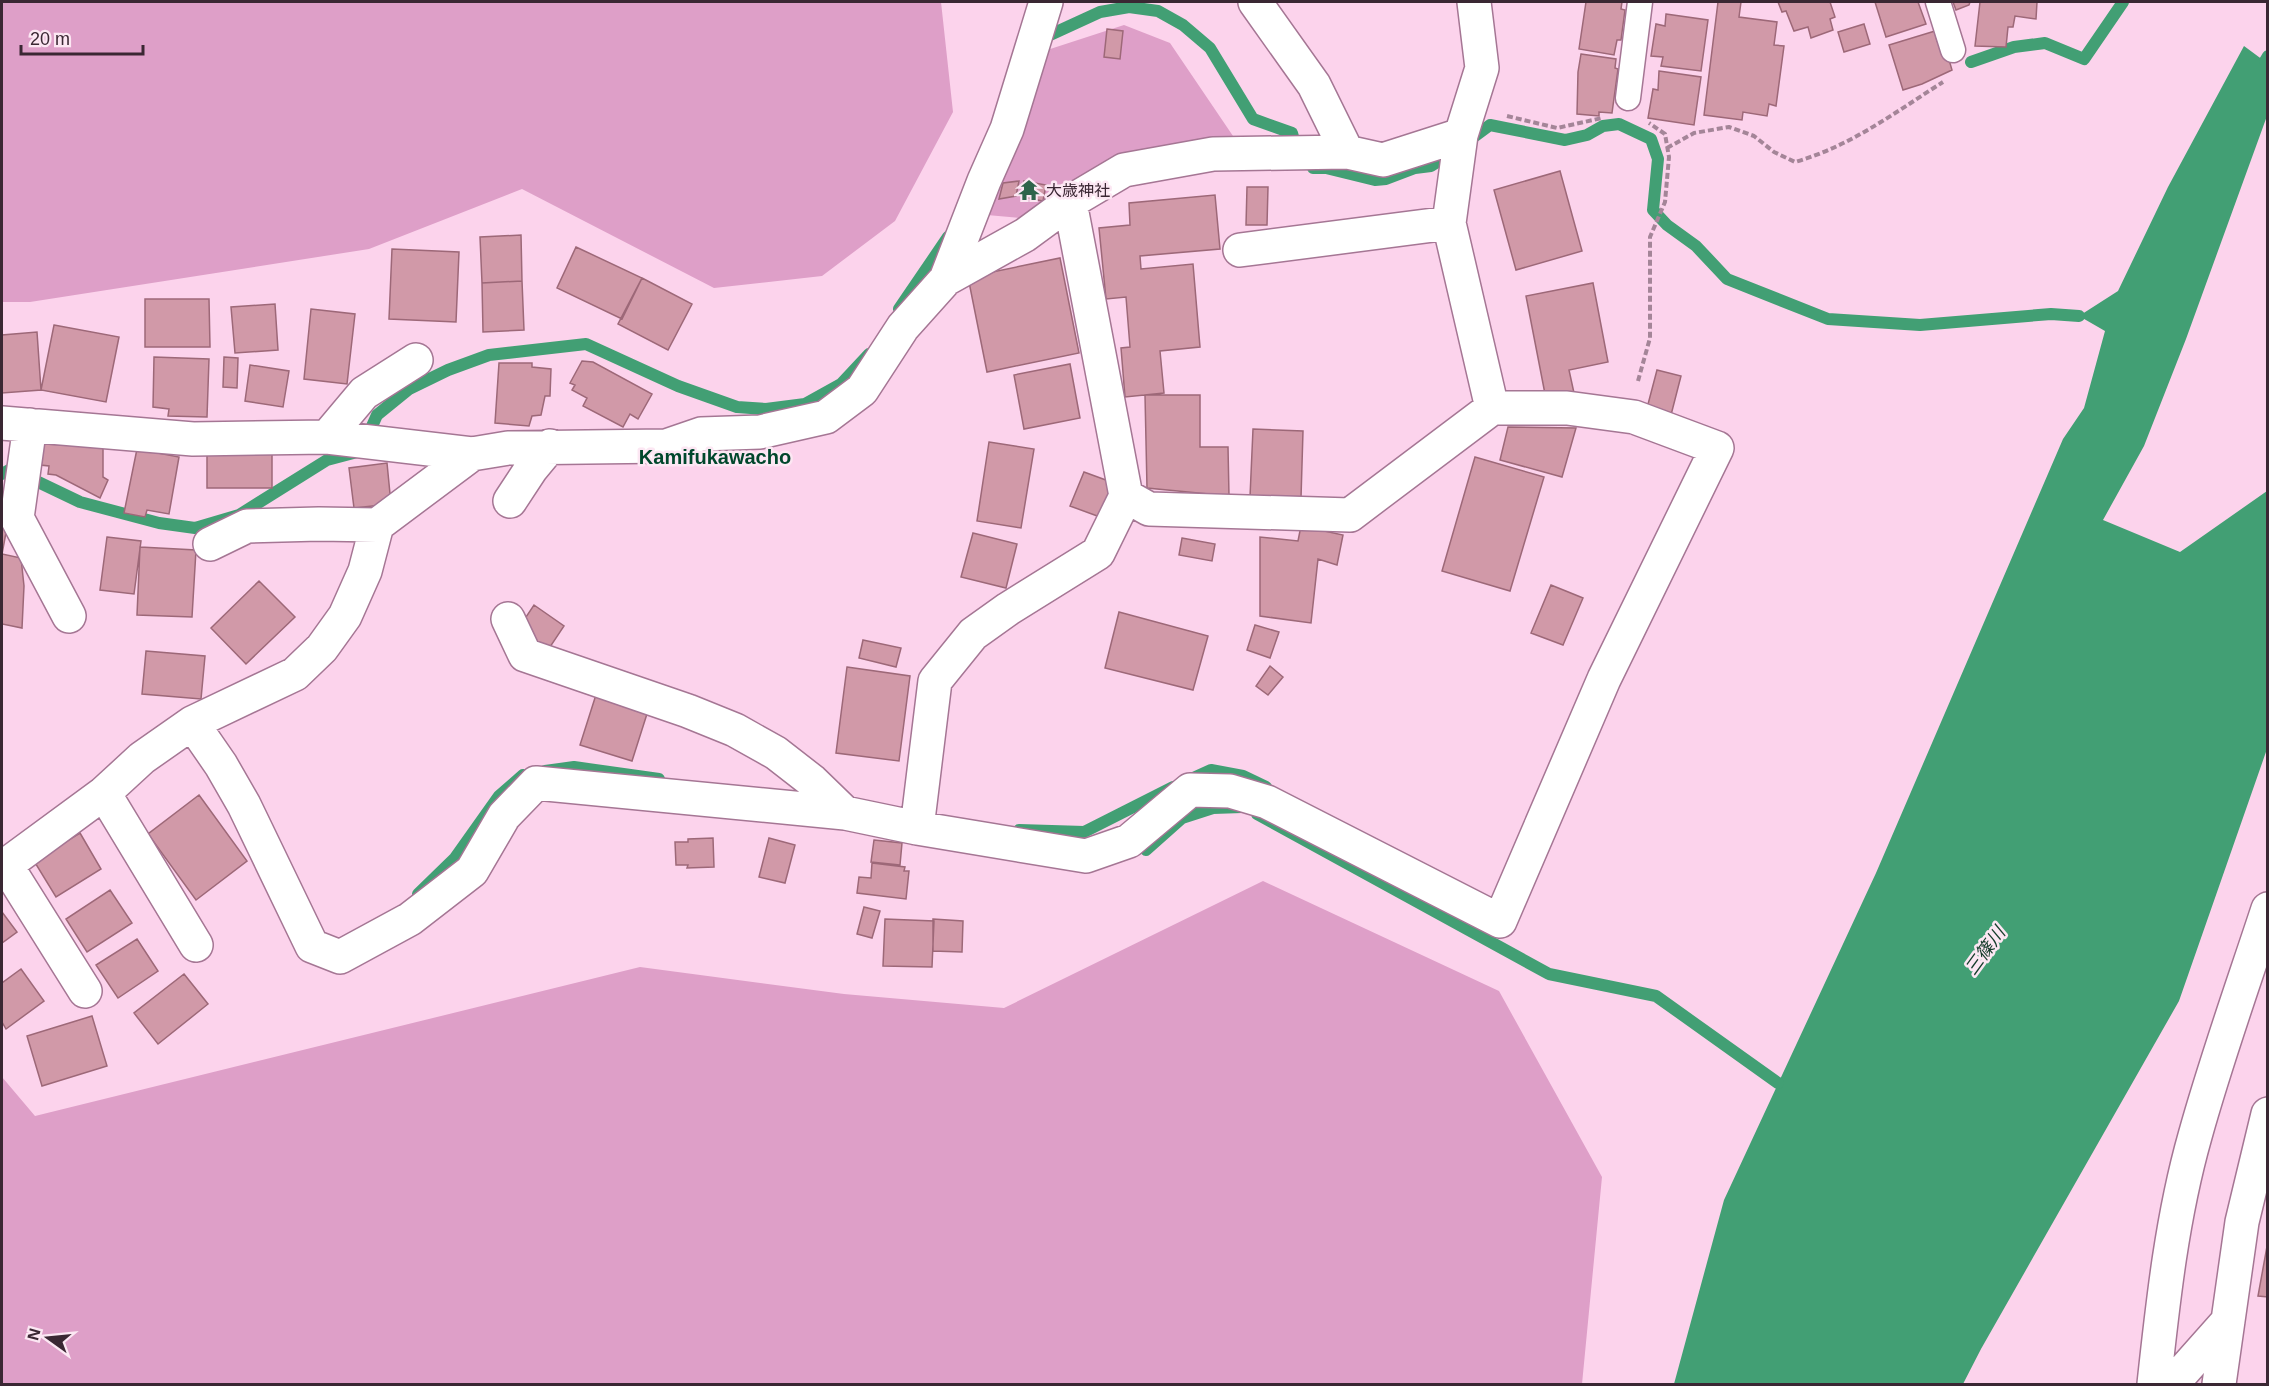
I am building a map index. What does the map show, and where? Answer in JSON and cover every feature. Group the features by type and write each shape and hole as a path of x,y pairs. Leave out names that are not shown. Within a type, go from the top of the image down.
{"street":[{"path":"946,279 984,181 1008,129 1046,2"},
{"path":"1255,2 1314,85 1347,152"},
{"path":"1473,2 1482,68 1465,122 1449,223 1492,408"},
{"path":"69,616 17,518 16,424 193,439 327,437 472,454 508,448 550,446 666,446 701,434 760,432 826,417 862,390 903,327 946,279 1024,235 1070,202 1124,170 1213,154 1347,152 1383,160 1465,122"},
{"path":"917,828 935,681 974,634 1008,609 1098,553 1126,496 1070,202"},
{"path":"1240,250 1449,223"},
{"path":"327,437 364,393 416,360"},
{"path":"192,723 221,765 244,805 312,946 340,957 410,919 472,871 504,816 536,783 845,813 917,828 1086,856 1129,841 1190,790 1230,791 1267,802 1500,921 1604,679 1717,448 1634,417 1567,408 1492,408 1350,515 1149,509 1126,496"},
{"path":"510,501 531,469 550,446"},
{"path":"210,544 247,526 376,525 472,454"},
{"path":"85,991 4,867 104,793 142,758 192,723 295,674 322,648 345,616 365,571 376,525"},
{"path":"508,619 525,655 688,711 735,730 776,753 812,781 845,813"},
{"path":"104,793 196,945"},
{"path":"2154,1384 2163,1293 2176,1220 2195,1137 2268,909"},
{"path":"2219,1384 2228,1321 2255,1223 2268,1114"},
{"path":"2172,1384 2228,1321"}],"lane":[{"path":"1628,98 1640,2"},
{"path":"1938,2 1953,50"}],"path":[{"path":"1667,148 1694,134 1729,127 1754,136 1774,152 1795,162 1824,154 1857,138 1947,80"},
{"path":"1465,122 1557,128 1606,117"},
{"path":"1626,416 1650,338 1650,237 1665,202 1669,157 1665,134 1649,123"}],"shaded area":[{"path":"2,2 941,2 953,112 895,221 822,276 714,288 522,189 369,249 30,302 2,302"},
{"path":"1124,25 1170,43 1233,136 1134,151 1020,218 987,215 1041,52"},
{"path":"1263,881 1499,991 1602,1177 1582,1384 2,1384 2,1077 35,1116 640,967 844,994 1004,1008"}],"water":[{"name":"三篠川","path":"2244,46 2267,63 2267,116 2186,339 2144,446 2103,520 2180,552 2267,491 2267,749 2179,1001 1963,1384 1674,1384 1724,1200 1876,873 2063,439 2084,408 2105,331 2079,316 2118,291 2168,187"}],"building":[{"path":"1586,2 1622,2 1621,9 1625,10 1621,40 1617,40 1614,55 1579,49"},
{"path":"1718,2 1741,2 1739,17 1777,22 1774,45 1784,46 1776,106 1769,104 1767,116 1743,112 1742,120 1704,115"},
{"path":"1778,2 1830,2 1835,17 1830,19 1833,30 1811,38 1808,27 1794,31 1786,11 1782,12"},
{"path":"1875,2 1918,2 1926,24 1886,37"},
{"path":"1953,2 1970,2 1969,5 1956,10"},
{"path":"1980,2 2037,2 2036,19 2015,16 2013,27 2008,27 2006,47 1975,46"},
{"path":"1666,14 1708,20 1701,71 1661,66 1663,57 1651,56 1656,24 1665,26"},
{"path":"1864,24 1870,44 1844,52 1838,32"},
{"path":"1107,29 1123,31 1120,59 1104,57"},
{"path":"1935,31 1937,41 1943,39 1952,70 1903,90 1889,45"},
{"path":"1581,54 1616,59 1615,68 1618,69 1612,113 1599,112 1599,116 1577,114"},
{"path":"1659,71 1701,77 1694,125 1648,118 1653,89 1658,90"},
{"path":"1560,171 1582,251 1516,270 1494,190"},
{"path":"1019,181 1016,196 999,199 1003,183"},
{"path":"1024,181 1046,185 1043,201 1022,197"},
{"path":"1247,187 1268,187 1267,225 1246,225"},
{"path":"1215,195 1220,249 1140,256 1141,269 1193,264 1200,347 1160,351 1164,393 1125,397 1121,348 1130,347 1126,297 1106,299 1099,228 1130,225 1129,203"},
{"path":"521,235 522,281 482,283 480,237"},
{"path":"576,247 642,278 622,319 557,288"},
{"path":"392,249 459,252 456,322 389,319"},
{"path":"1060,258 1079,353 987,372 968,277"},
{"path":"642,278 692,304 668,350 618,324"},
{"path":"522,281 524,330 483,332 482,283"},
{"path":"1593,283 1608,362 1569,370 1574,393 1546,399 1526,296"},
{"path":"145,299 209,299 210,347 145,347"},
{"path":"275,304 278,350 235,353 231,307"},
{"path":"311,309 355,314 347,384 304,379"},
{"path":"54,325 119,337 106,402 41,390"},
{"path":"37,332 41,390 2,393 2,335"},
{"path":"154,357 209,359 207,417 168,416 169,409 153,407"},
{"path":"224,357 238,358 237,388 223,387"},
{"path":"582,361 593,362 652,394 638,419 630,414 623,427 583,406 587,398 572,390 575,385 570,383"},
{"path":"499,363 532,363 532,367 551,369 550,396 545,396 541,415 532,416 529,426 495,423"},
{"path":"1070,364 1080,418 1024,429 1014,375"},
{"path":"250,365 289,371 283,407 245,401"},
{"path":"1657,370 1681,376 1671,415 1647,408"},
{"path":"1145,395 1200,395 1200,447 1228,447 1229,496 1147,488"},
{"path":"1508,427 1576,428 1562,477 1500,460"},
{"path":"1253,429 1303,431 1301,498 1250,497"},
{"path":"989,442 1034,449 1021,528 977,521"},
{"path":"42,444 103,446 103,477 108,480 100,498 56,475 48,474 49,466 40,465"},
{"path":"137,449 179,457 169,514 147,510 145,517 124,513"},
{"path":"207,451 272,451 272,488 207,488"},
{"path":"1475,457 1544,477 1510,591 1442,571"},
{"path":"387,463 391,504 354,508 349,468"},
{"path":"1084,472 1114,483 1100,517 1070,506"},
{"path":"2,506 11,506 2,554"},
{"path":"1301,526 1343,535 1337,565 1318,559 1311,623 1260,616 1260,537 1298,541"},
{"path":"973,533 1017,544 1006,588 961,577"},
{"path":"107,537 141,541 134,594 100,590"},
{"path":"1182,538 1215,544 1212,561 1179,555"},
{"path":"140,547 196,550 192,617 137,615"},
{"path":"2,554 21,558 24,586 22,628 2,624"},
{"path":"259,581 295,617 246,664 211,628"},
{"path":"1551,585 1583,598 1563,645 1531,633"},
{"path":"534,605 564,626 548,650 518,629"},
{"path":"1119,612 1208,636 1193,690 1105,668"},
{"path":"1255,625 1279,632 1270,658 1247,650"},
{"path":"863,640 901,648 896,667 859,658"},
{"path":"146,651 205,656 201,699 142,694"},
{"path":"1270,666 1283,677 1268,695 1256,686"},
{"path":"847,667 910,676 899,761 836,753"},
{"path":"601,679 653,695 632,761 580,745"},
{"path":"199,795 247,861 196,900 148,834"},
{"path":"80,833 101,869 56,897 34,861"},
{"path":"713,838 714,867 687,868 688,865 676,865 675,842"},
{"path":"769,838 795,845 785,883 759,877"},
{"path":"874,840 902,843 900,865 871,862"},
{"path":"872,863 905,867 904,871 909,871 906,899 857,893 859,877 871,878"},
{"path":"110,890 132,923 87,952 66,919"},
{"path":"864,907 880,911 872,938 857,934"},
{"path":"2,912 17,932 2,943"},
{"path":"885,919 934,921 932,967 883,966"},
{"path":"933,919 963,921 962,952 933,951"},
{"path":"137,939 158,971 118,998 96,965"},
{"path":"21,969 44,1001 6,1029 2,1022 2,983"},
{"path":"184,974 208,1004 158,1044 134,1013"},
{"path":"92,1016 107,1066 42,1086 27,1036"},
{"path":"2268,1241 2268,1297 2258,1296"}],"waterway":[{"path":"1971,62 2014,47 2045,43 2084,59 2123,2"},
{"path":"1039,40 1100,12 1129,7 1158,11 1183,25 1210,48 1253,119 1292,133 1297,151"},
{"path":"2265,61 2268,56"},
{"path":"1467,142 1490,125 1565,140 1587,135 1603,126 1619,124 1651,139 1658,159 1653,210 1667,225 1696,246 1727,279 1828,319 1920,325 2051,314 2079,316"},
{"path":"1313,168 1326,168 1375,180 1386,179 1415,168 1431,166 1453,152"},
{"path":"899,309 948,237"},
{"path":"2,474 11,469 80,502 159,523 195,528 239,515 327,460 361,451 377,415 409,389 448,370 489,355 586,344 678,386 737,407 766,409 805,404 841,384 869,354"},
{"path":"545,771 574,767 659,779"},
{"path":"1189,780 1211,770 1243,776 1266,787"},
{"path":"418,894 455,858 499,796 523,775"},
{"path":"1019,830 1084,832 1173,787"},
{"path":"1146,850 1182,818 1213,808 1242,807"},
{"path":"1257,814 1549,974 1656,996 1778,1083"}],"place":[{"name":"大歳神社","path":"1029,190"}],"district":[{"name":"Kamifukawacho","path":"715,457"}]}
